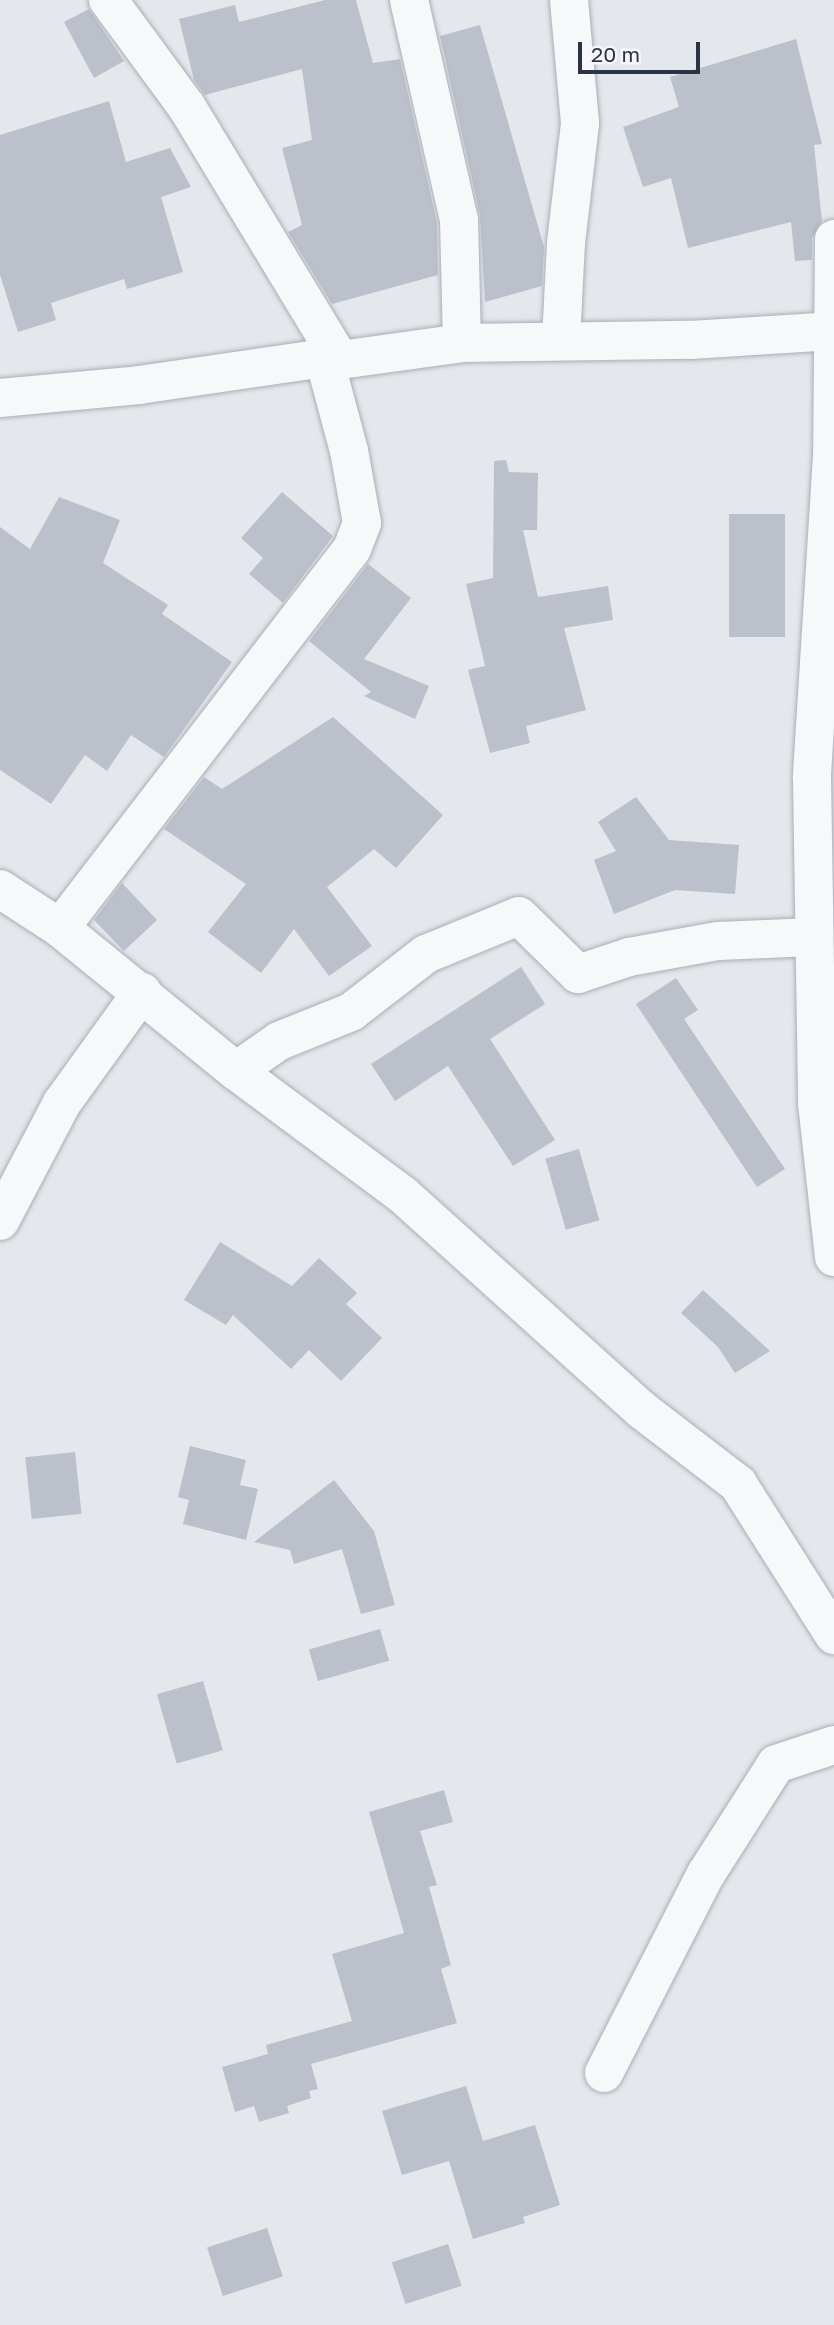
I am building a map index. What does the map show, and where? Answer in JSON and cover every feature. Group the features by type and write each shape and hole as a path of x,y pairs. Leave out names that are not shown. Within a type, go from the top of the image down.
{"street":[{"path":"60,928 352,549 362,523 332,359 186,106 108,0"},
{"path":"409,0 459,220 462,343"},
{"path":"561,341 566,243 580,123 569,0"},
{"path":"834,239 832,456 812,777 817,1103 834,1256"},
{"path":"0,398 139,385 462,343 690,340 833,331"},
{"path":"0,888 60,928 236,1070 403,1195 643,1411 738,1484 834,1635"},
{"path":"236,1070 279,1041 351,1012 426,954 519,916 578,974 629,957 718,941 814,937"},
{"path":"0,1221 62,1104 142,992"},
{"path":"604,2073 706,1874 776,1764 834,1745"}],"building":[{"path":"325,0 356,0 373,63 400,59 437,223 438,275 332,304 288,232 302,225 282,148 312,140 302,69 205,95 194,80 179,19 235,5 239,22"},
{"path":"89,9 124,61 94,78 64,22"},
{"path":"480,25 544,247 542,286 485,302 480,215 440,36"},
{"path":"796,39 822,144 814,145 822,221 812,238 812,260 795,261 791,222 688,248 671,178 643,187 623,127 679,107 670,77"},
{"path":"109,101 126,162 170,148 191,187 161,197 183,272 127,289 124,279 51,303 56,320 18,332 0,275 0,135"},
{"path":"506,460 509,472 538,473 537,530 523,530 538,597 608,586 613,620 564,628 586,710 526,726 530,743 490,753 468,670 485,666 466,584 493,578 494,461"},
{"path":"282,492 333,536 283,603 249,574 263,558 241,538"},
{"path":"59,497 120,520 103,563 168,605 162,614 232,662 164,757 131,735 107,771 85,755 51,804 0,770 0,527 30,549"},
{"path":"729,514 785,514 785,637 729,637"},
{"path":"368,564 411,598 364,659 429,686 415,719 364,696 371,692 309,641"},
{"path":"333,717 443,815 396,868 374,849 327,887 372,946 329,976 294,929 261,973 208,932 246,884 164,829 204,777 222,789"},
{"path":"636,797 669,840 739,845 735,894 675,890 614,914 594,860 616,851 598,822"},
{"path":"122,883 157,920 124,951 94,920"},
{"path":"521,967 545,1004 490,1039 555,1140 513,1166 448,1066 395,1101 371,1064"},
{"path":"676,978 698,1010 684,1019 785,1169 757,1187 636,1004"},
{"path":"579,1149 599,1220 566,1230 545,1159"},
{"path":"220,1242 292,1286 319,1258 357,1293 346,1304 382,1338 341,1381 309,1350 291,1369 233,1315 226,1325 184,1300"},
{"path":"703,1290 770,1351 735,1373 718,1347 681,1313"},
{"path":"190,1446 246,1460 240,1485 258,1489 246,1540 183,1524 189,1500 178,1497"},
{"path":"75,1452 81,1514 32,1519 25,1457"},
{"path":"334,1480 374,1531 395,1605 361,1614 342,1549 294,1564 290,1550 254,1542"},
{"path":"380,1629 389,1661 318,1681 309,1649"},
{"path":"203,1681 223,1750 177,1763 157,1694"},
{"path":"444,1790 453,1822 420,1831 437,1885 429,1887 451,1965 441,1969 457,2023 311,2064 318,2089 309,2091 311,2098 287,2106 289,2113 259,2122 254,2106 235,2112 222,2067 268,2054 266,2045 352,2021 332,1954 404,1933 369,1812"},
{"path":"466,2086 483,2141 535,2125 560,2205 523,2217 525,2223 473,2239 449,2161 402,2175 382,2111"},
{"path":"267,2228 283,2277 223,2296 207,2247"},
{"path":"448,2244 462,2286 405,2304 392,2262"}]}
